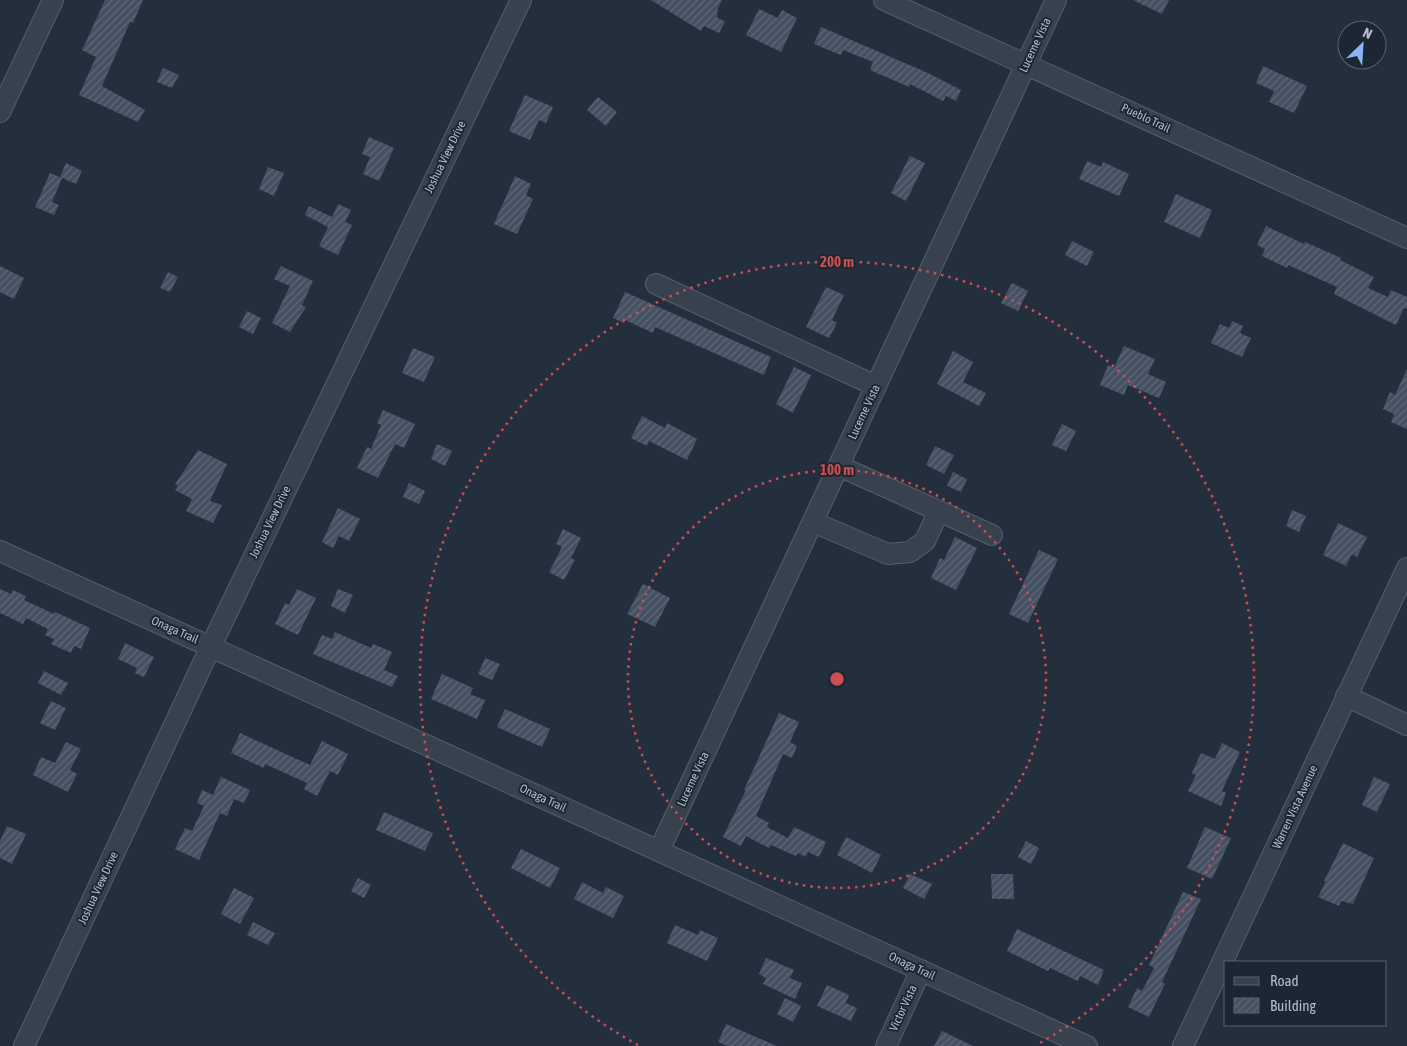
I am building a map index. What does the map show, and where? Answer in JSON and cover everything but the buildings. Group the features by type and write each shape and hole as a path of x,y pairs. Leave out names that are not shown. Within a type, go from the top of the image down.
{"street":[{"path":"0,112 53,0"},
{"name":"Joshua View Drive","path":"24,1046 211,646 520,0"},
{"name":"Pueblo Trail","path":"884,0 1407,238"},
{"name":"Lucerne Vista","path":"659,851 1056,0"},
{"path":"656,284 876,386"},
{"path":"839,466 992,535"},
{"path":"813,522 888,554 910,552 925,541 939,511"},
{"name":"Onaga Trail","path":"0,550 1087,1046"},
{"name":"Warren Vista Avenue","path":"1183,1046 1346,696 1401,596 1407,568"},
{"path":"1346,696 1407,725"},
{"name":"Victor Vista","path":"886,1046 921,970"}]}
